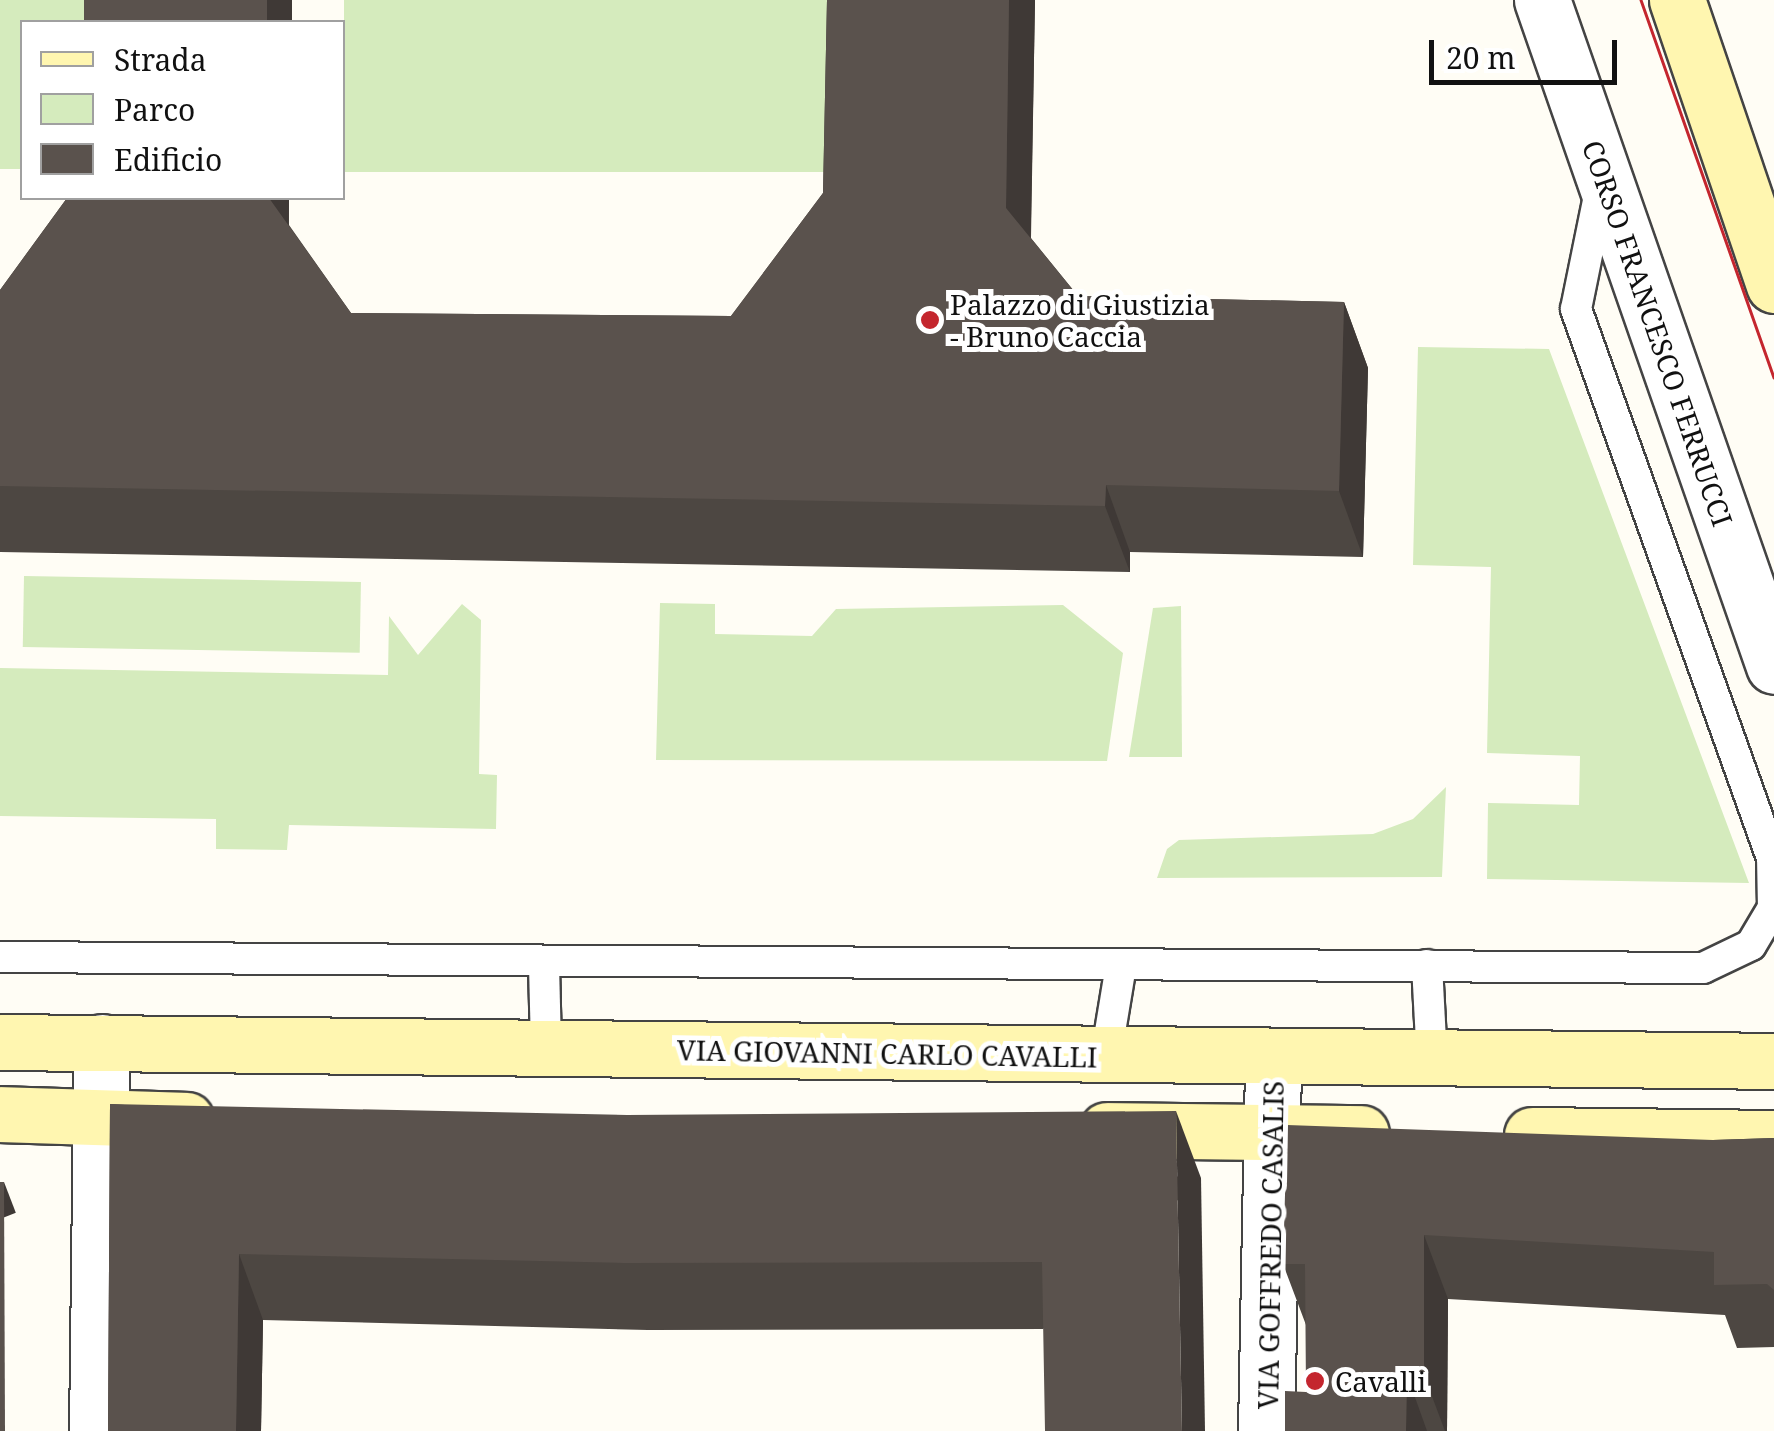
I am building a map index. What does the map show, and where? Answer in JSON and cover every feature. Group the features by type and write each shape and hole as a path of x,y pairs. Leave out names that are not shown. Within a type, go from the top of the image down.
{"street":[{"name":"CORSO FRANCESCO FERRUCCI","path":"1542,0 1774,666"},
{"path":"1677,0 1774,285"},
{"name":"VIA GIOVANNI CARLO CAVALLI","path":"0,1042 1432,1062 1774,1060"},
{"path":"97,1431 102,1042"},
{"name":"VIA GOFFREDO CASALIS","path":"1266,1431 1273,1059"},
{"path":"0,1114 243,1120"},
{"path":"1056,1130 1408,1134"},
{"path":"1486,1134 1774,1138"}],"lane":[{"path":"0,958 544,965 1703,968 1751,945 1773,908 1772,858 1576,309 1603,174"},
{"path":"544,965 546,1048"},
{"path":"1106,1056 1121,965"},
{"path":"1427,965 1432,1062"}],"green space":[{"path":"0,0 95,0 95,20 20,20 20,169 0,169"},
{"path":"344,0 831,0 831,172 345,172"},
{"path":"1418,347 1549,349 1749,883 1487,879 1488,803 1579,805 1580,756 1487,753 1491,567 1413,565"},
{"path":"24,576 361,582 360,653 23,647"},
{"path":"660,603 715,604 715,634 812,636 836,609 1063,605 1123,653 1107,761 656,760"},
{"path":"462,604 481,620 479,774 497,775 496,829 289,825 287,850 216,849 216,819 0,816 0,668 388,675 389,616 418,655"},
{"path":"1181,606 1182,757 1129,757 1153,608"},
{"path":"1446,787 1442,877 1157,878 1167,849 1179,840 1373,834 1413,819"}],"building":[{"path":"84,0 267,0 267,20 84,20"},
{"name":"Palazzo di Giustizia - Bruno Caccia","path":"827,0 1009,0 1006,208 1078,296 1344,302 1339,491 1106,485 1105,506 0,486 0,290 66,200 270,200 351,313 731,316 823,193"},
{"path":"110,1104 627,1115 1176,1111 1182,1431 1045,1431 1042,1262 624,1263 239,1254 236,1431 108,1431"},
{"path":"1287,1125 1713,1140 1774,1138 1774,1290 1767,1284 1714,1285 1714,1252 1424,1235 1424,1375 1407,1375 1406,1431 1285,1431 1285,1391 1306,1392 1305,1264 1283,1264"},
{"path":"0,1182 4,1182 5,1431 0,1431"}],"tram line":[{"path":"1641,0 1774,377"}],"place":[{"name":"Palazzo di Giustizia - Bruno Caccia","path":"930,320"},
{"name":"Cavalli","path":"1315,1381"}]}
